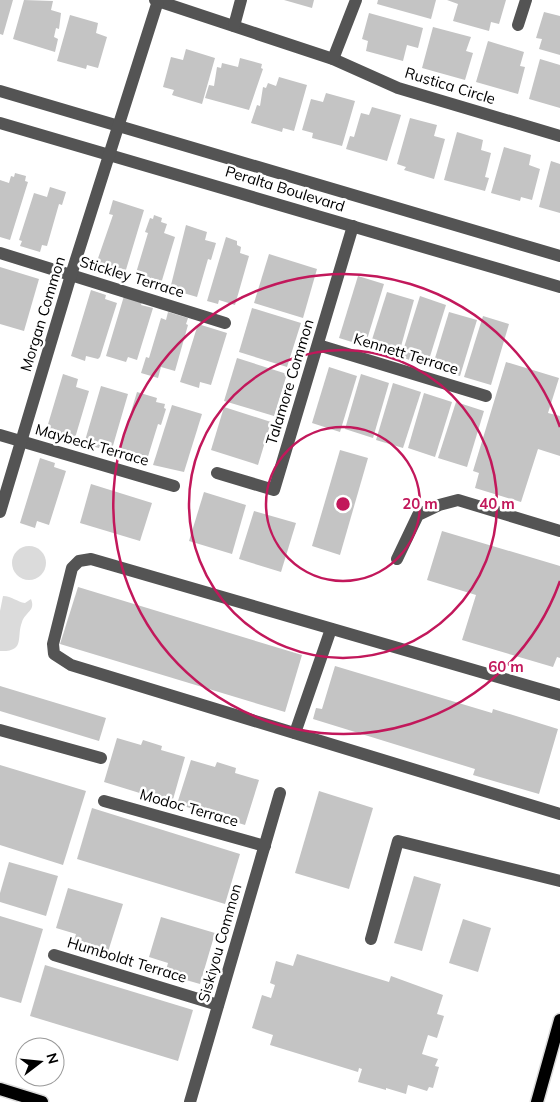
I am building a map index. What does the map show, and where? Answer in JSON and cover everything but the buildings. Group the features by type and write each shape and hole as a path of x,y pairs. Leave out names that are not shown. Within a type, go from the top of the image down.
{"main road":[{"path":"537,1102 560,1020"},
{"path":"0,1089 14,1098 42,1102"}],"street":[{"name":"Rustica Circle","path":"156,0 334,59 398,88 560,136"},
{"name":"Morgan Common","path":"0,512 156,0"},
{"path":"234,26 241,0"},
{"path":"334,59 356,0"},
{"path":"518,25 526,0"},
{"name":"Peralta Boulevard","path":"0,91 560,256"},
{"name":"Peralta Boulevard","path":"0,123 560,288"},
{"name":"Talamore Common","path":"217,472 274,490 353,226"},
{"name":"Stickley Terrace","path":"0,254 225,323"},
{"name":"Kennett Terrace","path":"318,344 486,396"},
{"name":"Maybeck Terrace","path":"0,435 174,486"},
{"path":"397,559 418,516 439,504 458,500 560,531"},
{"path":"560,696 91,559 79,561 72,568 53,644 54,654 71,665 560,814"},
{"path":"295,733 330,629"},
{"path":"0,730 101,758"},
{"name":"Siskiyou Common","path":"190,1102 280,793"},
{"name":"Modoc Terrace","path":"104,801 265,846"},
{"path":"371,940 398,841 560,881"},
{"name":"Humboldt Terrace","path":"54,955 218,1005"}],"shaded area":[{"path":"29,546 41,551 46,563 41,575 29,580 17,575 12,563 17,551"},
{"path":"3,596 25,603 31,599 32,603 31,609 22,622 17,646 8,651 0,651 0,611"}]}
